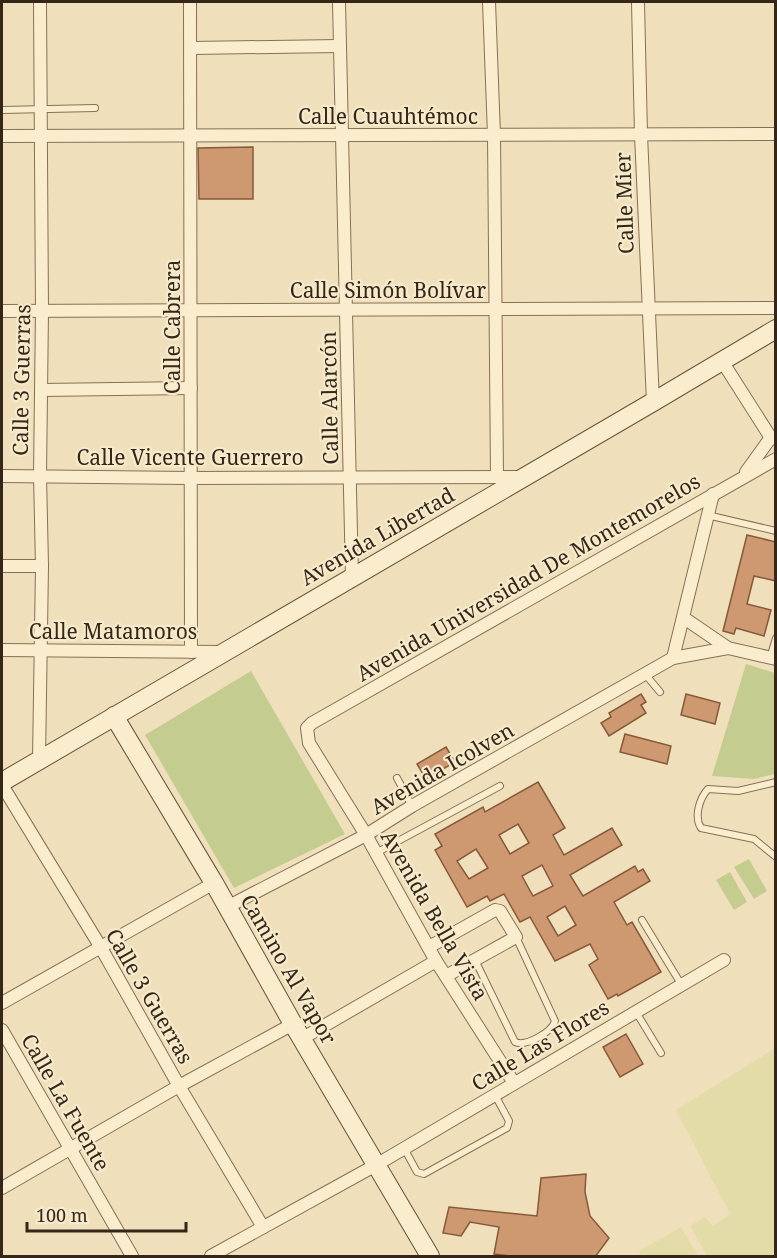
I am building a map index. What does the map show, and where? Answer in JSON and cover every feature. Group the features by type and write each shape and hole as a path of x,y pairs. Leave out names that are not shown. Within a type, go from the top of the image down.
{"street":[{"name":"Calle 3 Guerras","path":"39,759 42,566 40,2"},
{"name":"Calle Cabrera","path":"190,2 191,652"},
{"name":"Calle Alarcón","path":"339,2 341,136 348,311 352,578"},
{"path":"489,2 494,135 497,477"},
{"name":"Calle Mier","path":"638,2 641,135 653,402"},
{"path":"191,48 339,46"},
{"name":"Calle Cuauhtémoc","path":"2,136 776,134"},
{"name":"Calle Simón Bolívar","path":"2,311 776,308"},
{"name":"Avenida Libertad","path":"2,783 39,759 776,329"},
{"path":"722,361 770,440 776,456"},
{"path":"42,390 191,388"},
{"path":"742,478 770,440"},
{"name":"Avenida Universidad De Montemorelos","path":"306,735 307,728 312,723 742,478 776,456"},
{"name":"Calle Vicente Guerrero","path":"2,476 522,477"},
{"path":"674,658 712,494"},
{"path":"2,566 42,566"},
{"path":"684,618 728,648 773,658"},
{"name":"Avenida Icolven","path":"227,907 366,835 412,806 674,658 728,648"},
{"name":"Calle Matamoros","path":"2,650 224,652"},
{"name":"Camino Al Vapor","path":"114,716 214,883 427,1251"},
{"name":"Avenida Bella Vista","path":"306,735 366,835 436,961 514,1083"},
{"name":"Calle 3 Guerras","path":"2,783 100,946 179,1086 263,1227"},
{"path":"2,1003 214,883"},
{"path":"429,947 495,910 501,911 516,937 446,976"},
{"name":"Calle Las Flores","path":"211,1257 376,1165 724,960"},
{"path":"2,1188 179,1086 298,1031 436,961"},
{"name":"Calle La Fuente","path":"2,1030 132,1257"}],"lane":[{"path":"2,110 95,108"},
{"path":"707,515 776,531"},
{"path":"773,658 776,638"},
{"path":"645,674 660,692"},
{"path":"397,778 412,806"},
{"path":"776,783 738,790 708,789 699,807 698,820 701,828 754,839 776,857"},
{"path":"376,853 500,786"},
{"path":"642,920 681,984"},
{"path":"475,960 515,1042 526,1044 552,1028 555,1021 516,937"},
{"path":"636,1011 661,1053"},
{"path":"404,1148 417,1172 424,1174 507,1128 509,1121 495,1095"}],"shaded area":[{"path":"775,1048 775,1256 707,1256 690,1226 705,1217 713,1226 730,1214 676,1110"},
{"path":"681,1227 698,1256 641,1256 639,1251"}],"green space":[{"path":"746,664 775,673 775,774 754,779 712,776"},
{"path":"251,671 345,834 234,888 145,735"},
{"path":"749,859 767,891 754,899 734,867"},
{"path":"730,872 747,902 734,910 716,880"}],"building":[{"path":"253,147 253,199 199,199 198,148"},
{"path":"747,535 776,542 776,581 754,576 747,604 771,610 764,636 736,628 734,634 723,631"},
{"path":"641,694 646,702 641,705 646,713 609,736 601,723 611,717 609,713"},
{"path":"686,694 720,703 715,724 681,715"},
{"path":"625,734 671,746 667,764 620,752"},
{"path":"446,747 455,762 426,779 417,764"},
{"path":"538,782 565,828 553,835 564,855 612,828 622,845 570,875 583,896 635,866 638,872 643,869 650,881 614,902 627,925 632,922 661,972 618,996 617,994 608,999 589,965 598,959 590,944 555,961 530,917 520,922 504,894 490,901 487,896 467,907 435,850 442,846 435,834 483,807 485,812","holes":["518,824 529,843 510,854 499,835","476,849 488,868 469,879 457,861","542,865 553,886 533,896 522,876","565,906 576,925 558,936 547,917"]},
{"path":"626,1034 643,1064 620,1077 603,1047"},
{"path":"586,1174 585,1192 590,1216 609,1238 595,1257 519,1257 494,1254 499,1227 470,1222 461,1236 443,1233 449,1207 537,1216 541,1178"}]}
